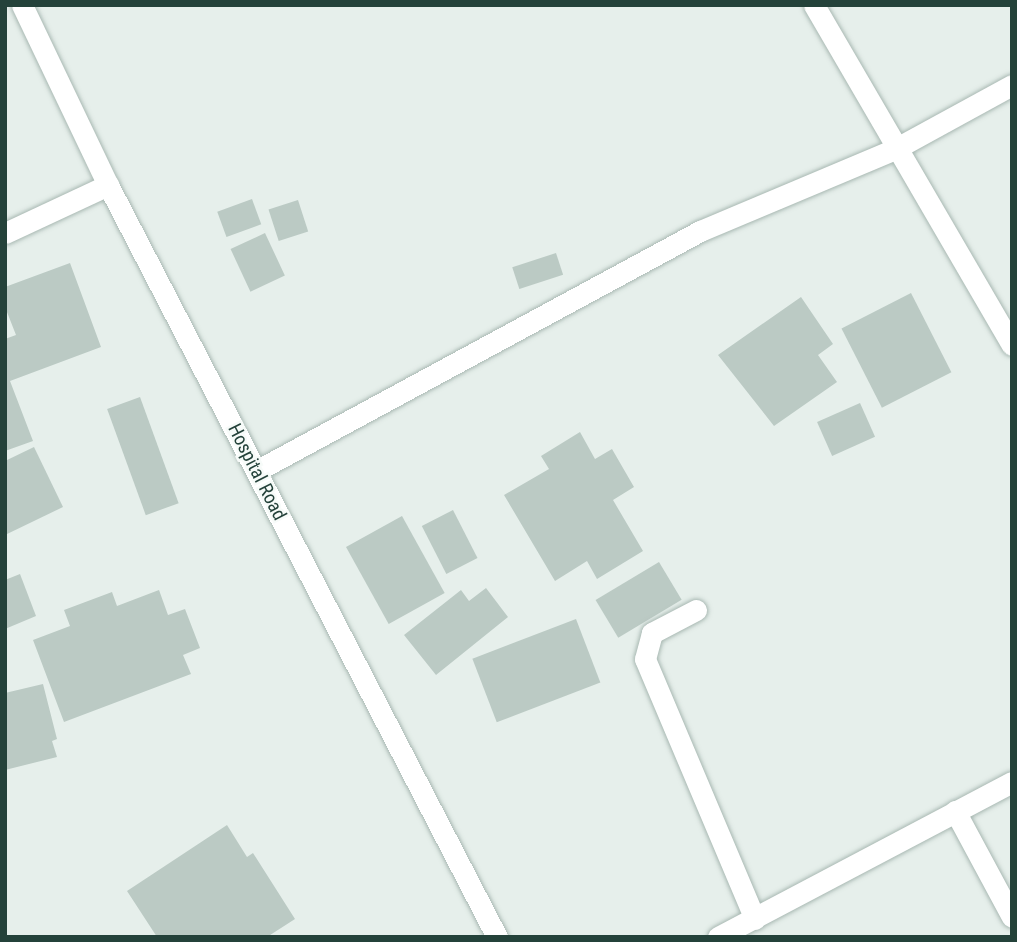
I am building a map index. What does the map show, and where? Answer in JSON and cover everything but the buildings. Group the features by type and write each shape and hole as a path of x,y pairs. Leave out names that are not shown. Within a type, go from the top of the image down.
{"street":[{"name":"Hospital Road","path":"22,5 108,185 497,937"},
{"path":"814,5 895,149 1012,345"},
{"path":"256,471 700,231 895,149 1012,85"},
{"path":"5,233 108,185"},
{"path":"696,610 652,633 645,659 755,919"},
{"path":"718,937 1012,782"},
{"path":"955,811 1012,917"}]}
